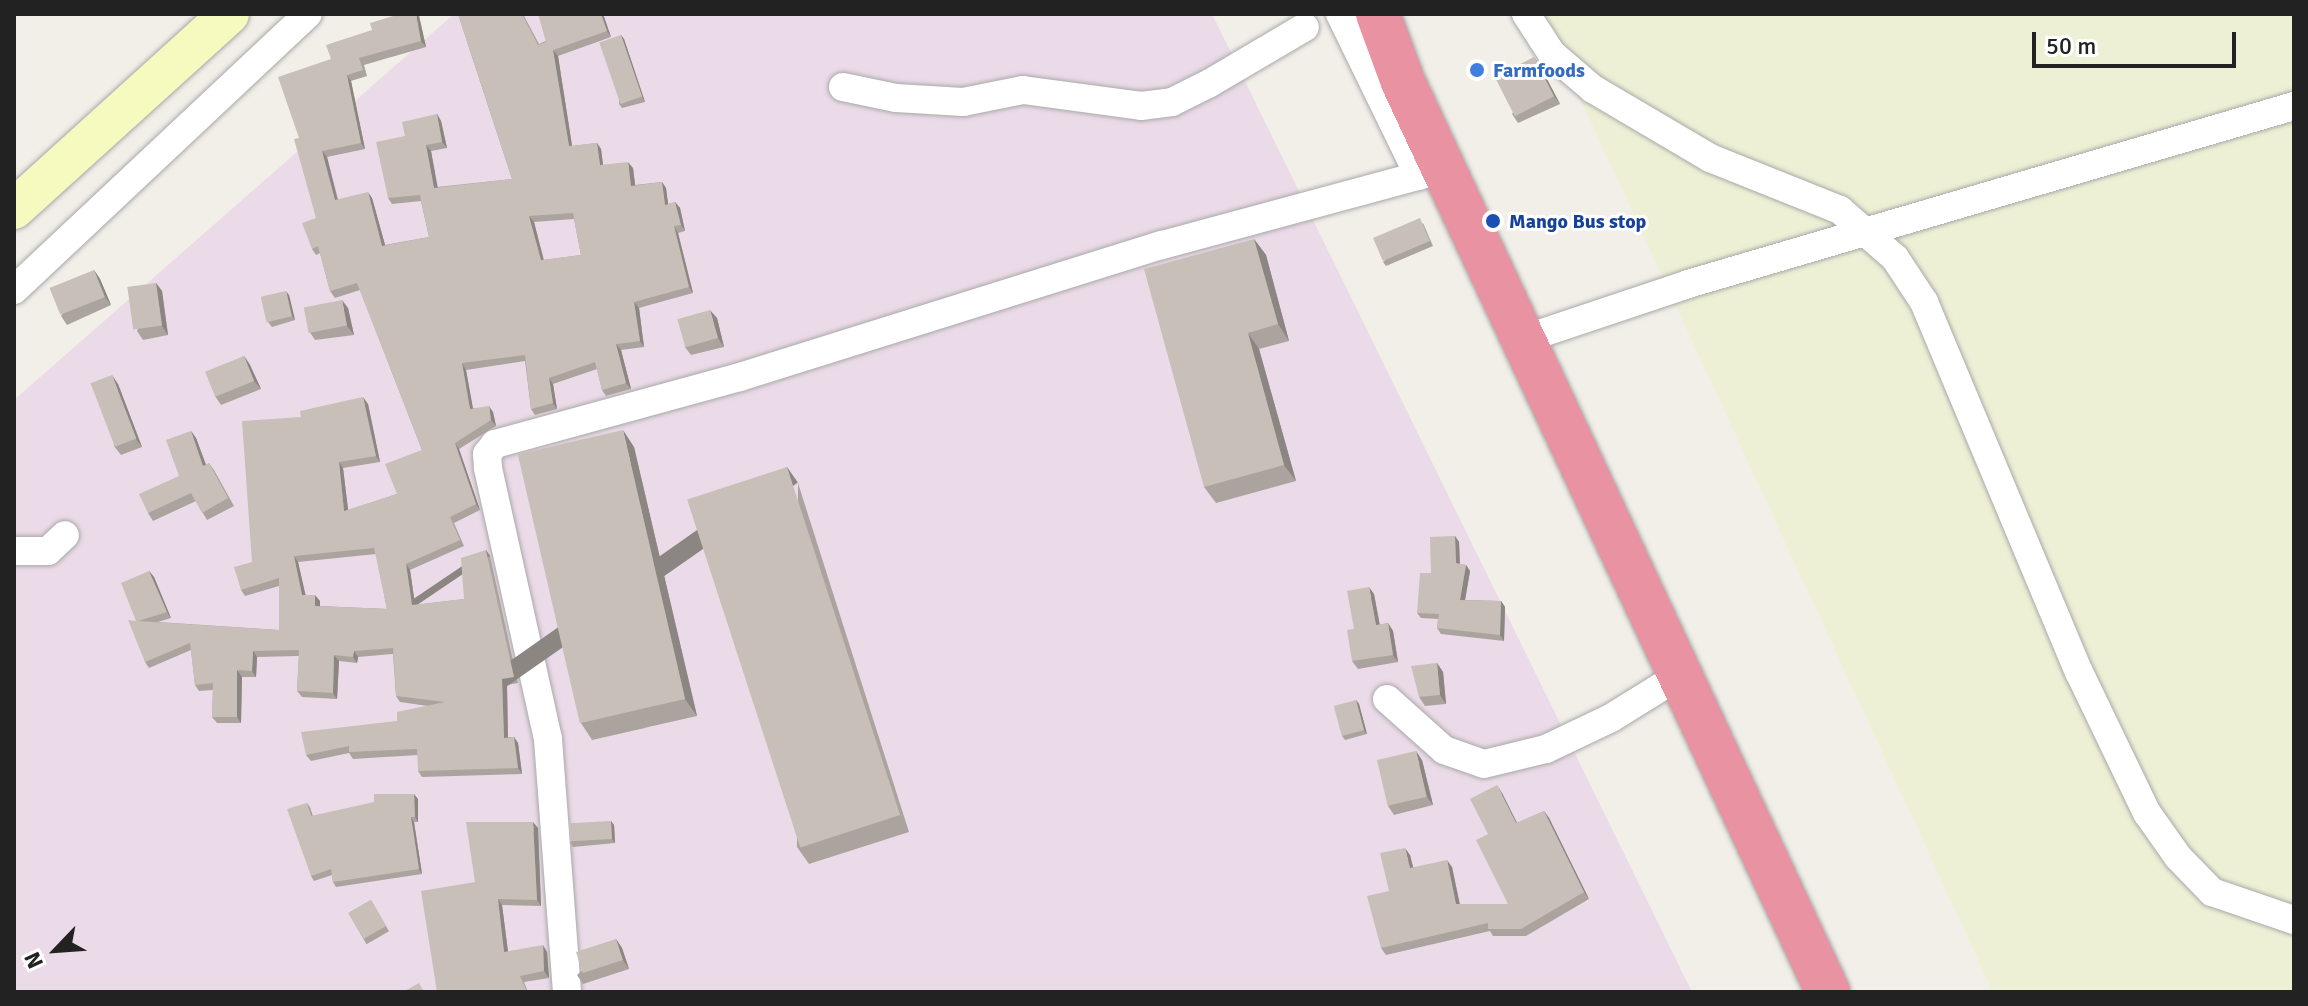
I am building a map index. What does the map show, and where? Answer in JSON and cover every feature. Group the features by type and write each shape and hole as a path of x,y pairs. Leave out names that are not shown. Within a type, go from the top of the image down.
{"highway":[{"path":"1363,14 1403,82"},
{"path":"1378,14 1432,173 1524,339 1828,992"}],"main road":[{"path":"14,209 229,14"}],"street":[{"path":"14,290 308,14"},
{"path":"567,992 548,739 487,454 495,444 740,377 1162,245 1432,173 1340,14"},
{"path":"1526,14 1552,54 1593,89 1710,158 1840,210 1867,230 1895,258 1924,302 2079,672 2147,813 2178,857 2212,892 2294,920"},
{"path":"843,87 896,98 963,102 1023,90 1141,106 1172,102 1288,41 1305,27"},
{"path":"1524,339 1867,230 2294,106"},
{"path":"14,551 48,551 65,535"},
{"path":"1387,699 1444,750 1484,764 1546,749 1611,718 1682,674"}],"shaded area":[{"path":"454,14 1212,14 1692,992 14,992 14,400"}],"green space":[{"path":"1541,14 2294,14 2294,992 1993,992"}],"building":[{"path":"400,14 416,14 421,41 359,58 363,70 347,75 361,143 322,151 335,200 368,192 382,246 429,237 420,195 388,198 376,142 405,136 402,122 437,114 442,142 426,145 434,188 512,179 458,14 522,14 538,45 546,42 538,14 601,14 607,31 553,50 569,146 597,143 600,165 628,162 631,186 662,182 665,205 675,202 681,225 674,226 689,287 634,302 640,341 616,344 626,383 602,390 595,362 549,378 553,403 531,409 525,355 462,363 470,409 489,406 491,420 455,443 476,504 450,517 460,540 406,564 412,605 464,599 461,558 486,550 514,677 502,679 504,738 514,737 518,768 418,771 417,749 349,752 349,746 306,755 301,732 397,721 397,712 445,702 396,696 393,648 354,651 353,657 334,655 333,693 297,691 299,650 253,651 252,671 237,670 237,717 212,717 213,683 195,685 190,643 145,662 128,620 136,621 121,583 149,571 167,612 138,621 279,630 279,578 241,590 234,567 252,562 242,421 301,417 300,411 363,397 376,456 339,462 344,511 397,494 385,464 422,450 357,283 330,291 318,246 312,249 302,223 316,218 294,139 299,138 278,77 331,59 326,45 372,30 370,23","holes":["573,213 581,255 541,260 529,216","374,548 387,609 315,606 315,595 302,595 294,556"]},
{"path":"621,35 642,96 620,104 599,42"},
{"path":"1534,57 1554,96 1515,116 1495,77"},
{"path":"1420,218 1430,241 1383,261 1373,238"},
{"path":"1254,239 1278,324 1248,333 1284,465 1204,487 1144,269"},
{"path":"94,270 105,297 60,315 49,288"},
{"path":"156,283 162,326 133,330 127,287"},
{"path":"286,291 292,316 267,322 261,297"},
{"path":"342,300 347,326 309,333 304,307"},
{"path":"710,310 718,338 685,347 677,319"},
{"path":"244,356 254,381 215,397 205,372"},
{"path":"112,375 136,438 115,447 91,383"},
{"path":"623,430 685,699 580,723 518,454"},
{"path":"191,431 203,466 209,463 228,498 202,513 191,493 148,513 139,494 179,476 166,440"},
{"path":"787,467 900,815 800,848 687,499"},
{"path":"1455,536 1456,563 1466,565 1460,600 1501,601 1500,635 1437,628 1439,614 1417,613 1420,573 1431,573 1430,537"},
{"path":"1369,587 1376,625 1388,623 1393,655 1352,661 1347,630 1354,629 1347,591"},
{"path":"1437,663 1440,695 1419,697 1411,666"},
{"path":"1356,700 1364,730 1342,736 1334,706"},
{"path":"1416,751 1427,797 1388,806 1377,760"},
{"path":"1497,785 1516,823 1544,811 1584,892 1521,929 1488,929 1488,923 1381,948 1367,896 1389,891 1380,853 1405,848 1410,868 1447,860 1456,904 1508,904 1476,840 1488,834 1470,799"},
{"path":"374,794 414,794 415,817 411,817 419,869 333,882 331,869 311,876 287,809 307,803 311,816 374,802"},
{"path":"611,821 612,839 570,841 569,823"},
{"path":"466,822 533,822 537,900 498,899 504,952 543,945 544,971 520,976 527,992 437,992 421,891 475,882"},
{"path":"371,900 386,926 363,939 348,913"},
{"path":"616,939 623,960 583,973 576,952"},
{"path":"419,983 424,992 403,992"}],"place":[{"name":"Farmfoods","path":"1477,70"},
{"name":"Mango Bus stop","path":"1493,221"}]}
